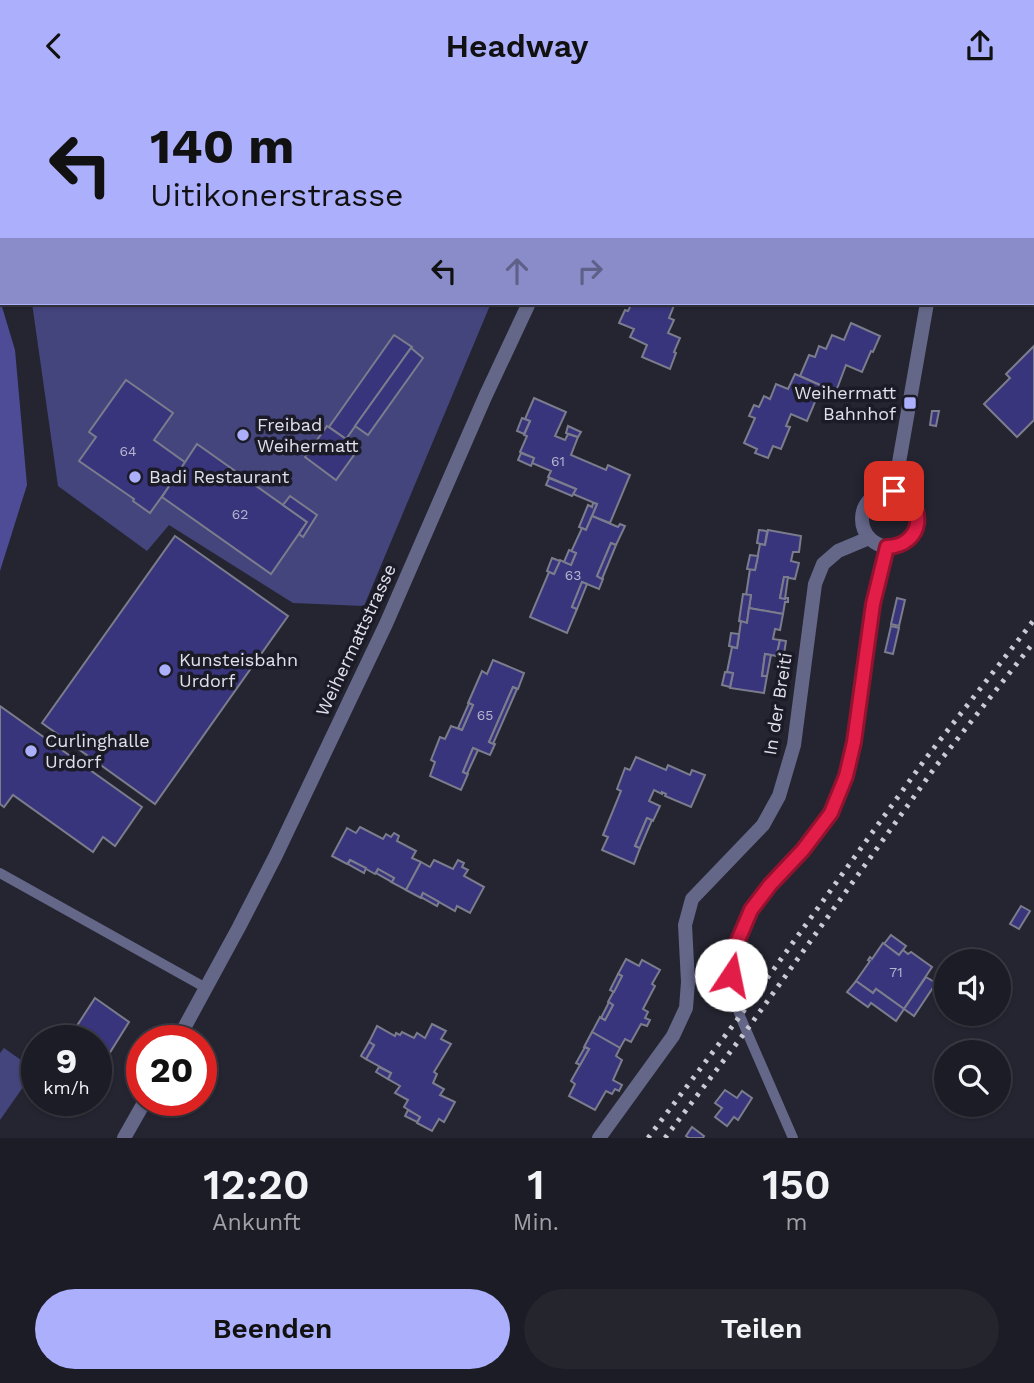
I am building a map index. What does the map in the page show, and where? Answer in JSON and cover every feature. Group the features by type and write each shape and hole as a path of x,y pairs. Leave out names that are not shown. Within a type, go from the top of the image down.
{"street":[{"name":"Weihermattstrasse","path":"186,1025 276,855 386,624 528,305"},
{"path":"894,491 927,305"},
{"path":"894,491 911,501 918,519 912,537 904,544 887,547 869,538 864,530 863,514 871,498 879,493 894,491"},
{"name":"In der Breiti","path":"599,1138 673,1036 686,1008 688,982 685,925 692,899 763,825 779,796 794,745 815,584 823,564 838,551 869,538"},
{"path":"124,1138 136,1116"}],"lane":[{"path":"793,1138 735,1003 731,975 736,945 751,910 831,813 846,776 854,742 873,604 887,547"},
{"path":"0,873 206,988"}],"shaded area":[{"path":"2,305 15,350 27,485 0,571"},
{"name":"Freibad Weihermatt","path":"32,305 490,305 364,606 293,603 169,525 147,551 58,486"},
{"path":"4,1048 21,1060 21,1090 0,1120 0,1053"}],"building":[{"path":"631,305 674,305 669,318 674,320 668,333 680,338 670,369 642,357 647,345 630,337 634,329 619,323 625,310 628,311"},
{"path":"851,323 880,336 862,372 846,365 835,394 800,376 809,355 815,357 819,346 826,349 832,335 844,340"},
{"path":"394,335 412,347 346,439 329,427"},
{"path":"1034,346 1034,420 1017,437 984,404 1010,378 1006,374"},
{"path":"411,348 423,358 368,435 355,426"},
{"path":"795,374 829,389 824,400 817,397 807,421 791,414 786,426 790,427 781,449 773,446 768,458 755,453 757,449 744,443 755,418 749,416 754,405 759,407 764,396 770,399 776,384 788,389"},
{"path":"126,380 173,413 154,440 186,463 150,513 79,461 96,437 89,432"},
{"path":"534,398 566,412 555,436 565,440 568,434 578,437 571,455 606,470 608,465 630,475 610,523 592,516 597,504 573,494 576,489 548,477 551,471 532,463 534,458 520,452 530,421 525,419"},
{"path":"932,411 939,411 936,426 930,425"},
{"path":"522,418 530,421 524,434 517,431"},
{"path":"327,426 359,448 336,480 305,457"},
{"path":"568,426 581,432 578,437 566,433"},
{"path":"197,444 307,522 271,574 162,497"},
{"path":"521,453 534,458 531,466 518,460"},
{"path":"549,478 576,489 572,496 546,485"},
{"path":"290,496 317,515 303,537 299,534 307,522 283,505"},
{"path":"593,503 597,504 586,530 579,527 588,505 592,507"},
{"path":"592,516 618,527 620,524 625,526 616,545 611,543 597,576 603,579 599,589 582,582 572,607 577,609 567,633 530,617 549,572 554,574 560,560 571,565 576,553 571,552 582,528 586,530"},
{"path":"759,530 767,531 765,545 757,543"},
{"path":"768,530 801,536 799,552 793,552 791,561 799,563 795,579 784,577 780,598 788,598 788,602 785,602 783,614 749,608 751,595 746,595 750,569 755,570 760,544 765,545"},
{"name":"Kunsteisbahn Urdorf","path":"175,536 288,616 155,804 42,723"},
{"path":"611,543 616,545 602,579 597,576"},
{"path":"569,550 576,553 571,565 564,562"},
{"path":"750,555 758,556 755,570 747,569"},
{"path":"552,558 560,561 554,574 547,571"},
{"path":"784,577 788,577 785,599 780,598"},
{"path":"582,582 587,584 577,609 572,607"},
{"path":"743,594 751,595 747,623 739,621"},
{"path":"897,598 905,600 899,626 891,624"},
{"path":"749,608 783,614 780,630 775,629 773,639 780,640 777,656 765,654 762,676 767,676 764,693 730,688 733,673 727,672 732,647 737,648 741,621 747,623"},
{"path":"891,626 899,628 893,654 885,652"},
{"path":"731,633 739,634 737,648 729,646"},
{"path":"780,640 786,641 784,654 777,653"},
{"path":"765,654 771,655 767,676 762,676"},
{"path":"493,660 524,673 518,689 513,687 489,742 495,744 490,755 473,748 463,772 468,774 461,790 430,776 435,762 431,760 440,737 445,739 451,726 462,730 473,705 468,703 482,671 487,674"},
{"path":"725,672 733,673 730,687 722,685"},
{"path":"513,687 517,689 493,744 489,742"},
{"path":"469,703 473,705 462,730 458,728"},
{"name":"Curlinghalle Urdorf","path":"0,706 142,807 115,846 103,837 93,852 13,795 4,807 0,804"},
{"path":"473,748 478,750 467,774 463,772"},
{"path":"636,757 666,770 668,765 690,775 692,770 705,775 691,807 654,790 649,801 660,806 653,821 647,818 635,846 640,848 634,864 602,850 608,837 603,835 621,791 617,789 625,768 630,770"},
{"path":"647,818 652,820 640,848 635,846"},
{"path":"360,827 383,839 386,834 391,837 394,833 399,836 397,841 416,851 412,858 421,862 406,890 391,882 394,878 378,869 375,874 350,860 347,864 332,856 347,828 356,833"},
{"path":"350,860 366,868 364,873 348,864"},
{"path":"434,860 453,869 458,860 464,863 462,867 468,870 464,876 484,887 470,913 457,906 455,911 423,893 421,898 406,890 421,862 430,867"},
{"path":"378,869 394,878 392,882 376,873"},
{"path":"423,893 439,902 437,906 421,897"},
{"path":"1021,906 1030,911 1019,929 1010,924"},
{"path":"891,935 906,946 899,955 884,944"},
{"path":"883,943 899,955 903,950 908,954 911,952 932,967 904,1009 876,989 873,993 856,981 870,957 872,959"},
{"path":"626,959 639,966 642,960 660,970 643,1009 648,1012 645,1018 650,1020 647,1026 641,1024 631,1042 625,1039 620,1048 592,1032 600,1017 605,1020 613,1005 608,1002 622,976 618,974"},
{"path":"618,974 622,976 614,992 610,990"},
{"path":"926,977 934,982 934,986 914,1016 904,1009"},
{"path":"856,981 873,993 876,989 904,1009 896,1021 871,1003 868,1007 847,992"},
{"path":"95,998 129,1022 112,1049 112,1025 77,1025"},
{"path":"609,1002 613,1005 605,1020 601,1018"},
{"path":"432,1024 446,1031 441,1039 451,1044 434,1072 437,1074 433,1083 444,1089 440,1095 455,1102 444,1122 439,1119 432,1131 417,1123 420,1117 404,1107 408,1100 395,1093 400,1086 388,1079 391,1073 366,1059 374,1045 369,1042 377,1026 395,1036 396,1033 400,1035 402,1032 414,1038 417,1033 425,1038"},
{"path":"592,1032 620,1048 616,1056 622,1060 613,1080 622,1085 619,1091 615,1089 612,1094 606,1091 595,1110 569,1096 575,1084 571,1081 589,1049 584,1047"},
{"path":"369,1042 374,1045 366,1059 361,1056"},
{"path":"585,1047 589,1049 580,1065 576,1063"},
{"path":"379,1067 391,1073 388,1079 376,1072"},
{"path":"725,1090 737,1098 742,1091 752,1098 738,1120 734,1117 727,1126 715,1117 722,1108 715,1103"},
{"path":"408,1110 420,1117 417,1122 405,1116"},
{"path":"692,1127 704,1136 703,1138 686,1136"}],"railway":[{"path":"648,1138 740,1016 926,758 1034,620"},
{"path":"665,1138 746,1031 936,766 1034,642"}],"place":[{"name":"Weihermatt Bahnhof","path":"910,403"},
{"name":"Freibad Weihermatt","path":"243,435"},
{"name":"Badi Restaurant","path":"135,477"},
{"name":"Kunsteisbahn Urdorf","path":"165,670"},
{"name":"Curlinghalle Urdorf","path":"31,751"}],"route":[{"path":"731,975 736,945 751,910 831,813 846,776 854,742 873,604 887,547 904,544 912,537 917,525 916,509 911,501 894,491"}]}
